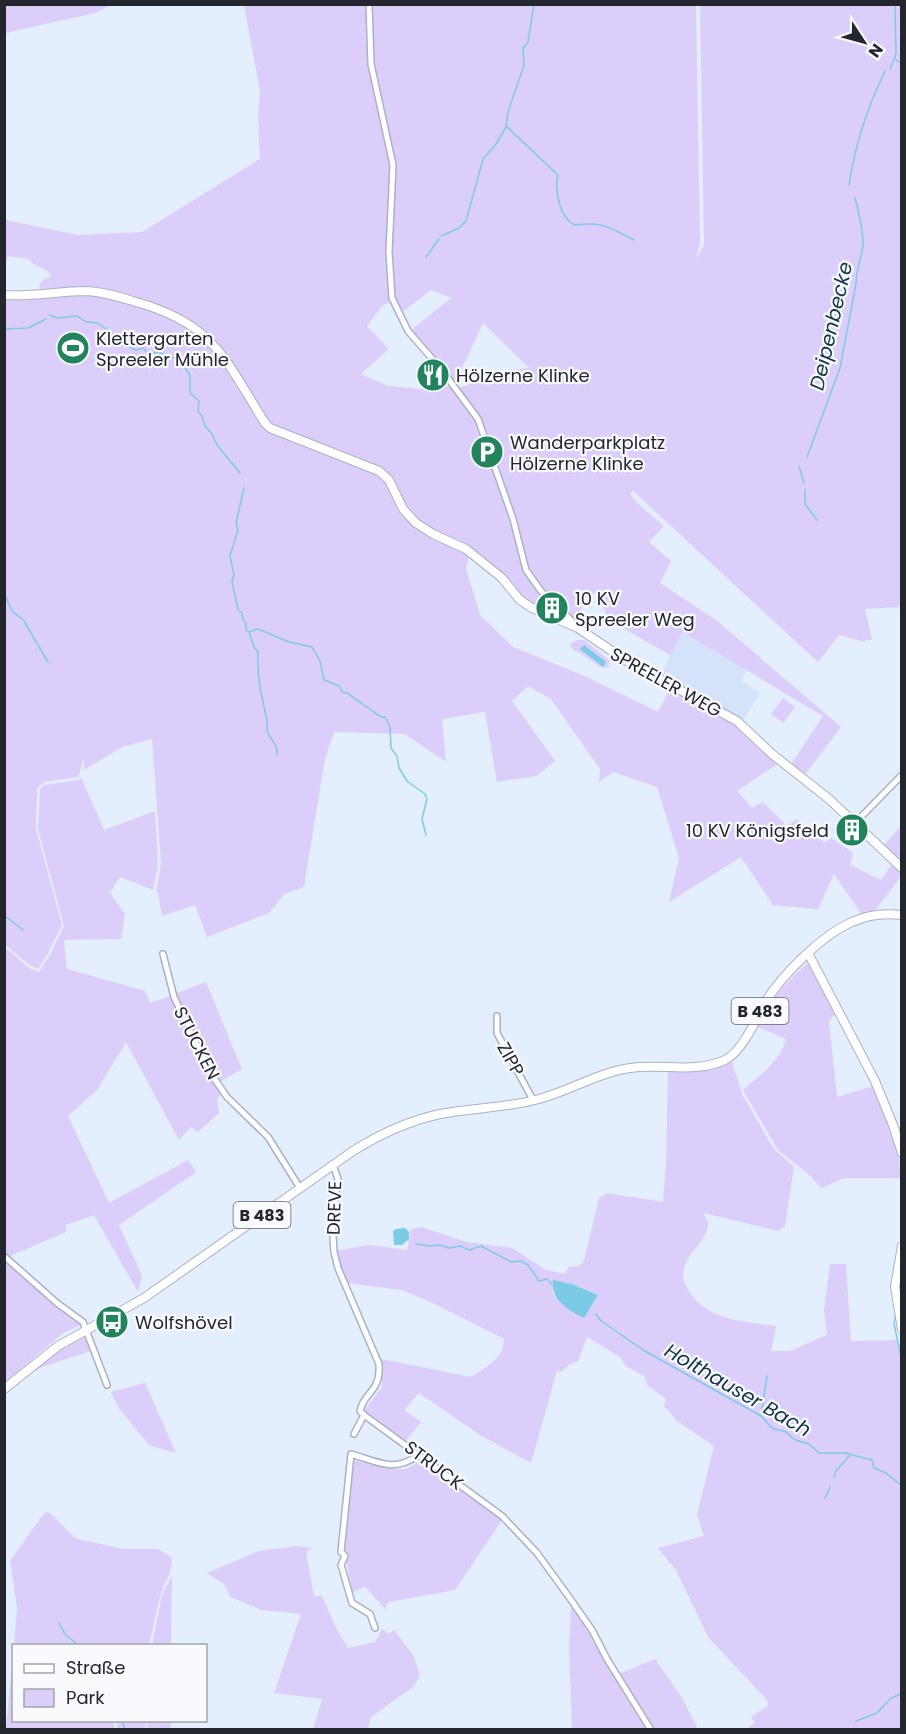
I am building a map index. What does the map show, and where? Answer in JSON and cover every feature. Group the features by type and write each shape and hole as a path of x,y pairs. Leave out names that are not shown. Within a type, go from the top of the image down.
{"main road":[{"name":"B 483","path":"4,1389 46,1354 86,1329 144,1298 370,1140 408,1123 438,1115 533,1101 606,1073 634,1067 689,1068 725,1060 739,1047 781,980 808,953 843,926 873,916 902,915"}],"street":[{"path":"369,4 371,64 393,165 389,252 392,298 408,331 476,415 513,519 527,573 557,608 572,621 573,626"},
{"name":"SPREELER WEG","path":"4,295 24,297 87,291 105,293 160,309 186,321 219,349 267,426 380,471 387,478 403,509 416,523 465,549 502,578 519,599 530,607 573,626 625,660 737,721 772,754 823,794 902,868"},
{"path":"854,824 902,775"},
{"path":"808,953 875,1081 902,1153"},
{"name":"STUCKEN","path":"163,954 174,997 209,1071 228,1097 251,1120"},
{"name":"ZIPP","path":"497,1016 497,1033 533,1101"},
{"name":"DREVE","path":"251,1120 268,1137 300,1188"},
{"name":"DREVE","path":"333,1165 338,1179 332,1220 334,1252 338,1268 379,1364 380,1376 375,1389 360,1411 364,1415"},
{"path":"902,1246 895,1287 902,1329"},
{"path":"6,1257 57,1303 81,1320 107,1385"},
{"path":"354,1434 364,1415"},
{"name":"STRUCK","path":"364,1415 502,1516 537,1553 587,1622 651,1730"},
{"path":"375,1628 370,1614 352,1603 341,1565 345,1556 341,1552 351,1454 369,1461 399,1466 419,1455"}],"shaded area":[{"path":"683,632 747,669 741,681 760,693 743,721 720,706 662,676 670,655"}],"green space":[{"path":"4,5 111,5 95,13 5,33"},
{"path":"244,5 367,5 370,65 392,172 387,231 391,302 383,305 367,326 389,349 361,374 388,386 420,389 452,386 460,388 506,370 529,368 483,323 453,383 410,331 451,298 431,290 400,314 394,299 390,266 395,172 376,77 371,5 696,5 700,243 696,260 704,245 700,5 901,5 901,607 865,609 872,640 865,640 865,642 839,635 818,662 633,491 630,494 664,526 649,542 671,561 660,583 716,620 841,727 804,776 790,766 823,716 683,632 670,655 609,620 596,592 585,598 576,624 525,602 503,577 467,547 434,532 417,521 407,511 396,491 392,495 418,530 469,556 466,569 480,615 513,647 582,675 658,712 671,687 738,726 779,763 737,791 752,808 763,802 787,826 797,819 806,828 810,828 819,839 825,842 831,838 853,853 850,865 881,880 893,863 901,868 901,876 874,912 862,915 834,874 818,909 773,905 741,857 669,902 679,858 657,787 613,772 599,782 600,769 551,699 528,686 512,701 555,761 536,776 497,782 485,712 442,719 446,762 405,734 334,732 325,759 304,887 284,894 269,913 207,937 195,905 162,916 156,892 161,864 152,739 122,747 84,770 84,759 78,777 44,782 37,789 36,829 62,925 38,969 4,944 5,297 42,294 39,285 51,276 29,259 8,256 5,266 5,218 78,235 142,232 260,159 258,118 260,91","holes":["81,292 105,293 142,303 161,310 196,329 221,353 198,331 181,321 152,308 120,298 89,293 24,297"]},
{"path":"577,640 584,640 610,661 608,665 610,667 602,668 574,651 570,644"},
{"path":"783,698 795,707 783,723 771,714"},
{"path":"81,777 104,830 155,811 158,865 153,890 120,877 110,893 125,914 121,939 64,940 67,969 145,991 150,1003 171,996 221,1093 217,1100 219,1113 198,1132 191,1127 179,1140 126,1042 97,1090 68,1116 109,1203 188,1160 196,1172 119,1225 142,1276 138,1292 94,1215 66,1225 66,1232 10,1256 41,1288 5,1257 4,948 29,968 39,972 64,926 38,829 40,789 44,785 79,780"},
{"path":"901,826 901,866 882,847"},
{"path":"810,961 837,1012 829,1021 837,1097 874,1086 899,1154 901,1178 844,1178 822,1188 778,1150 743,1090 775,1061 786,1039 755,1026 780,991"},
{"path":"206,982 242,1069 218,1083 175,994"},
{"path":"732,1062 742,1094 769,1141 776,1151 794,1167 785,1226 778,1231 704,1213 708,1223 707,1230 689,1257 683,1273 689,1291 696,1301 716,1314 740,1321 776,1326 771,1351 790,1351 827,1335 824,1310 830,1264 846,1264 851,1341 898,1340 902,1355 901,1729 745,1729 755,1723 751,1717 768,1706 767,1700 708,1637 676,1570 658,1548 704,1536 697,1515 714,1446 677,1421 664,1406 666,1399 648,1386 644,1376 626,1366 620,1357 587,1337 578,1361 561,1372 557,1371 531,1463 480,1435 419,1393 404,1410 421,1422 405,1442 363,1412 382,1387 381,1359 471,1377 498,1357 504,1339 402,1290 346,1283 335,1251 369,1245 407,1250 411,1229 421,1227 467,1242 512,1248 546,1270 566,1274 568,1267 580,1266 584,1260 599,1198 607,1193 663,1202 668,1071 715,1067","holes":["556,1281 572,1284 598,1295 584,1318 559,1302 552,1292"]},
{"path":"4,1261 81,1325 63,1333 5,1382"},
{"path":"78,1335 87,1336 94,1350 33,1372 40,1362"},
{"path":"145,1383 176,1453 149,1445 118,1407 111,1392"},
{"path":"354,1460 391,1469 406,1469 421,1461 502,1520 455,1590 389,1602 385,1609 365,1587 352,1592 344,1537"},
{"path":"45,1512 50,1513 75,1538 125,1549 158,1549 172,1558 171,1570 161,1594 149,1644 14,1644 17,1608 10,1561"},
{"path":"297,1546 312,1548 306,1552 314,1596 322,1596 348,1648 375,1642 382,1629 389,1634 394,1630 413,1655 420,1675 414,1686 371,1717 368,1729 313,1729 322,1699 274,1693 301,1614 261,1610 231,1597 224,1584 207,1573 259,1551"},
{"path":"172,1576 171,1644 152,1644 162,1595"},
{"path":"571,1601 647,1729 572,1729 569,1649"},
{"path":"655,1659 682,1698 698,1729 653,1729 619,1674"},
{"path":"12,1667 12,1722 113,1722 115,1729 6,1729"},
{"path":"116,1722 146,1722 145,1729 118,1729"},
{"path":"148,1722 171,1722 171,1729 147,1729"}],"water":[{"path":"584,645 606,662 603,667 580,649"},
{"path":"405,1228 409,1232 409,1239 402,1245 394,1245 393,1231"},
{"path":"553,1280 572,1284 598,1295 584,1318 566,1308 557,1299"}],"waterway":[{"path":"534,4 528,42 523,48 524,65 508,112 506,126 558,175 559,203 565,217 570,222 575,225 606,226 634,240"},
{"name":"Deipenbecke","path":"890,69 896,54 895,4"},
{"path":"895,59 902,64"},
{"name":"Deipenbecke","path":"849,185 862,127 885,71"},
{"path":"441,236 459,228 466,221 483,159 496,144 506,127"},
{"name":"Deipenbecke","path":"807,457 840,368 856,284 863,241 855,198"},
{"path":"426,257 439,239"},
{"path":"50,315 57,318 77,316 86,322 98,323 120,342 127,343 136,350 143,348 147,352 162,353 176,360 180,359 190,376 190,393 199,401 198,411 205,426 240,473"},
{"path":"4,329 28,328 46,319"},
{"path":"799,466 804,483"},
{"path":"244,488 236,523 238,530 230,556 238,610 242,613 246,630 249,632 258,629 289,642 312,647 320,661 324,680 339,686 343,693 348,693 381,717 385,717 390,727 391,748 397,756 399,768 407,781 425,794 427,799 422,819 426,835"},
{"path":"805,490 805,504 817,520"},
{"path":"4,593 12,611 24,621 48,662"},
{"path":"249,632 258,652 259,678 267,731 276,746 277,754"},
{"path":"4,915 23,930"},
{"name":"Holthauser Bach","path":"416,1244 440,1245 449,1248 460,1246 469,1250 481,1246 511,1262 521,1261 528,1265 539,1281 547,1279 552,1284"},
{"path":"896,1313 894,1324 902,1361"},
{"name":"Holthauser Bach","path":"596,1314 600,1320 643,1350 761,1416 772,1428 786,1432 795,1440 809,1444 819,1453 845,1453 872,1460 874,1468 886,1473 902,1486"},
{"path":"761,1416 767,1376"},
{"path":"834,1477 836,1471 849,1456"},
{"path":"825,1498 830,1487"},
{"path":"59,1623 65,1634 77,1644"},
{"path":"856,1721 877,1713 890,1699 902,1693"},
{"path":"123,1722 125,1730"}],"place":[{"name":"Klettergarten Spreeler Mühle","path":"73,348"},
{"name":"Hölzerne Klinke","path":"433,375"},
{"name":"Wanderparkplatz Hölzerne Klinke","path":"487,452"},
{"name":"10 KV Spreeler Weg","path":"552,608"},
{"name":"10 KV Königsfeld","path":"852,830"},
{"name":"Wolfshövel","path":"112,1322"}]}
